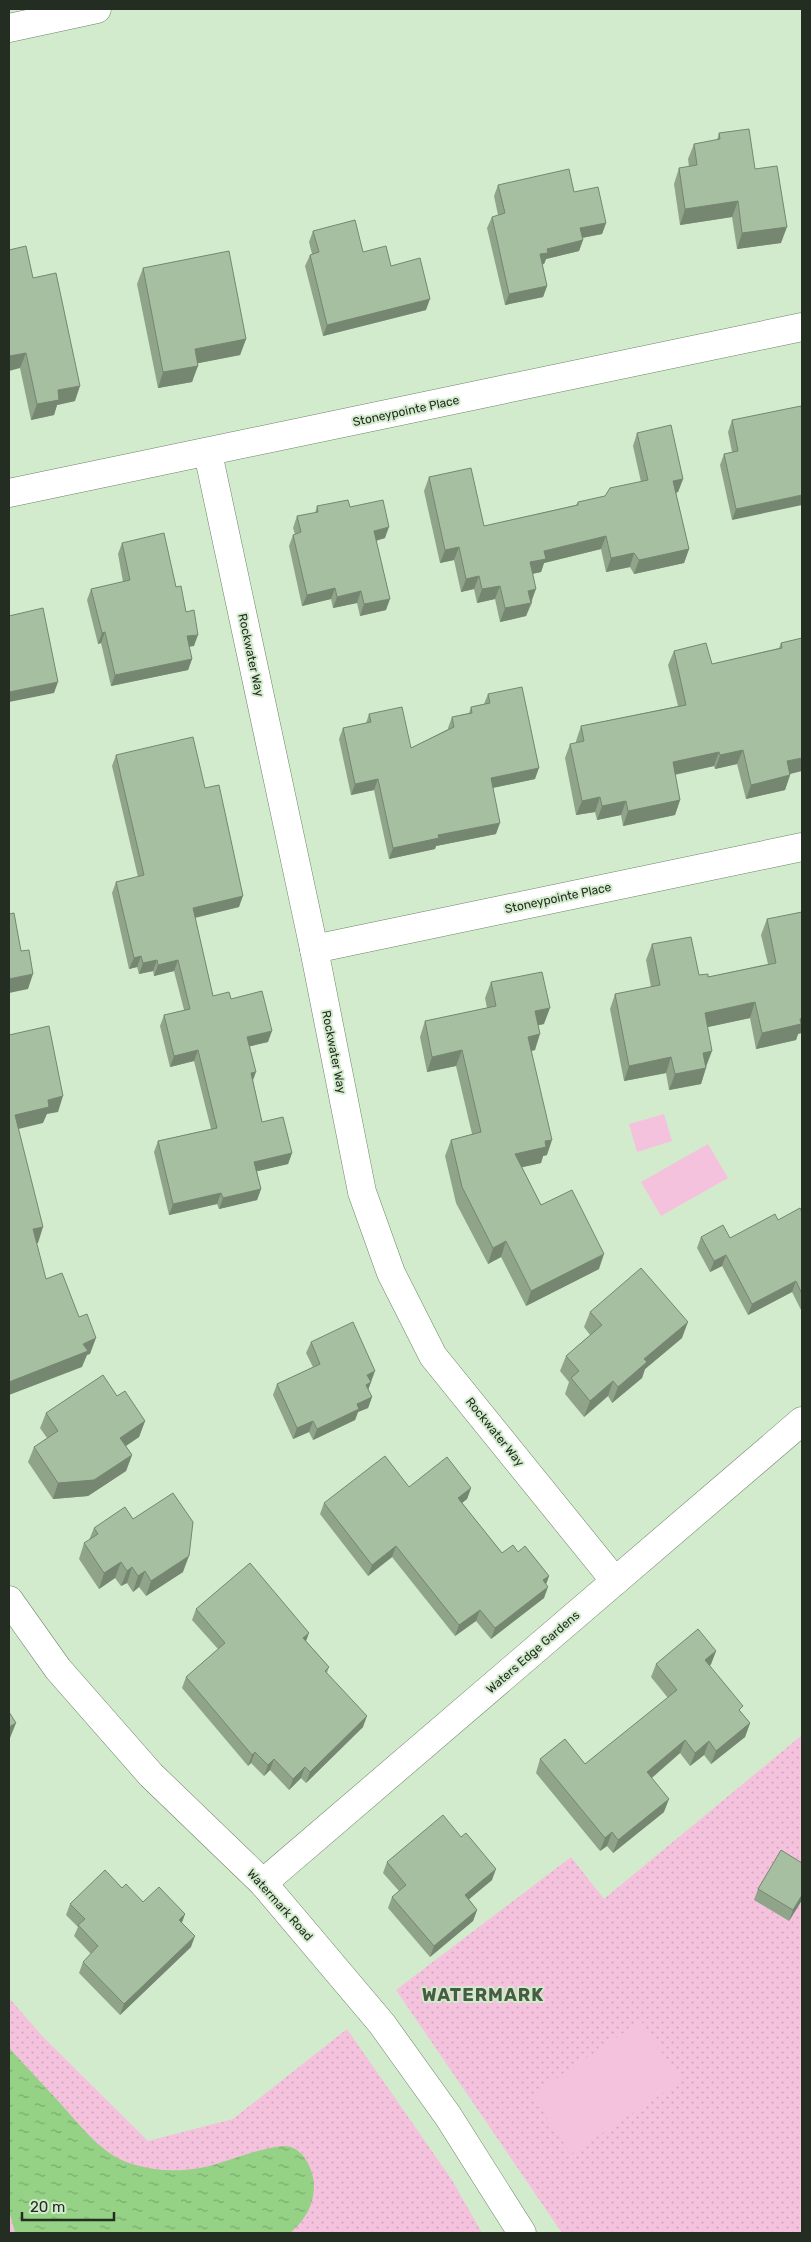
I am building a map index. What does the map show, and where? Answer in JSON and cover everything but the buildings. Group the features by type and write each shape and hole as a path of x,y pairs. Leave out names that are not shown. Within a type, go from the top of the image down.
{"street":[{"path":"9,28 97,9"},
{"name":"Stoneypointe Place","path":"9,493 208,453 802,327"},
{"name":"Rockwater Way","path":"208,453 314,949 362,1192 391,1273 433,1356 616,1582"},
{"name":"Stoneypointe Place","path":"314,949 802,847"},
{"name":"Waters Edge Gardens","path":"263,1884 802,1421"},
{"name":"Watermark Road","path":"9,1600 58,1670 151,1775 263,1884 382,2024 448,2116 522,2233"}],"shaded area":[{"path":"664,1114 672,1141 637,1152 629,1124"},
{"path":"708,1144 728,1178 661,1216 641,1182"},
{"path":"802,1735 802,2233 562,2233 396,1990 571,1857 604,1899"},
{"path":"9,1998 44,2038 148,2141 233,2119 347,2029 452,2180 482,2233 9,2233"},
{"path":"641,2021 681,2081 571,2154 532,2095"}],"water":[{"path":"9,2048 93,2139 111,2154 132,2164 157,2169 182,2170 210,2166 273,2147 284,2146 297,2150 306,2159 312,2172 314,2192 308,2212 290,2233 15,2233 9,2210"}],"district":[{"name":"WATERMARK","path":"483,1995"}]}
